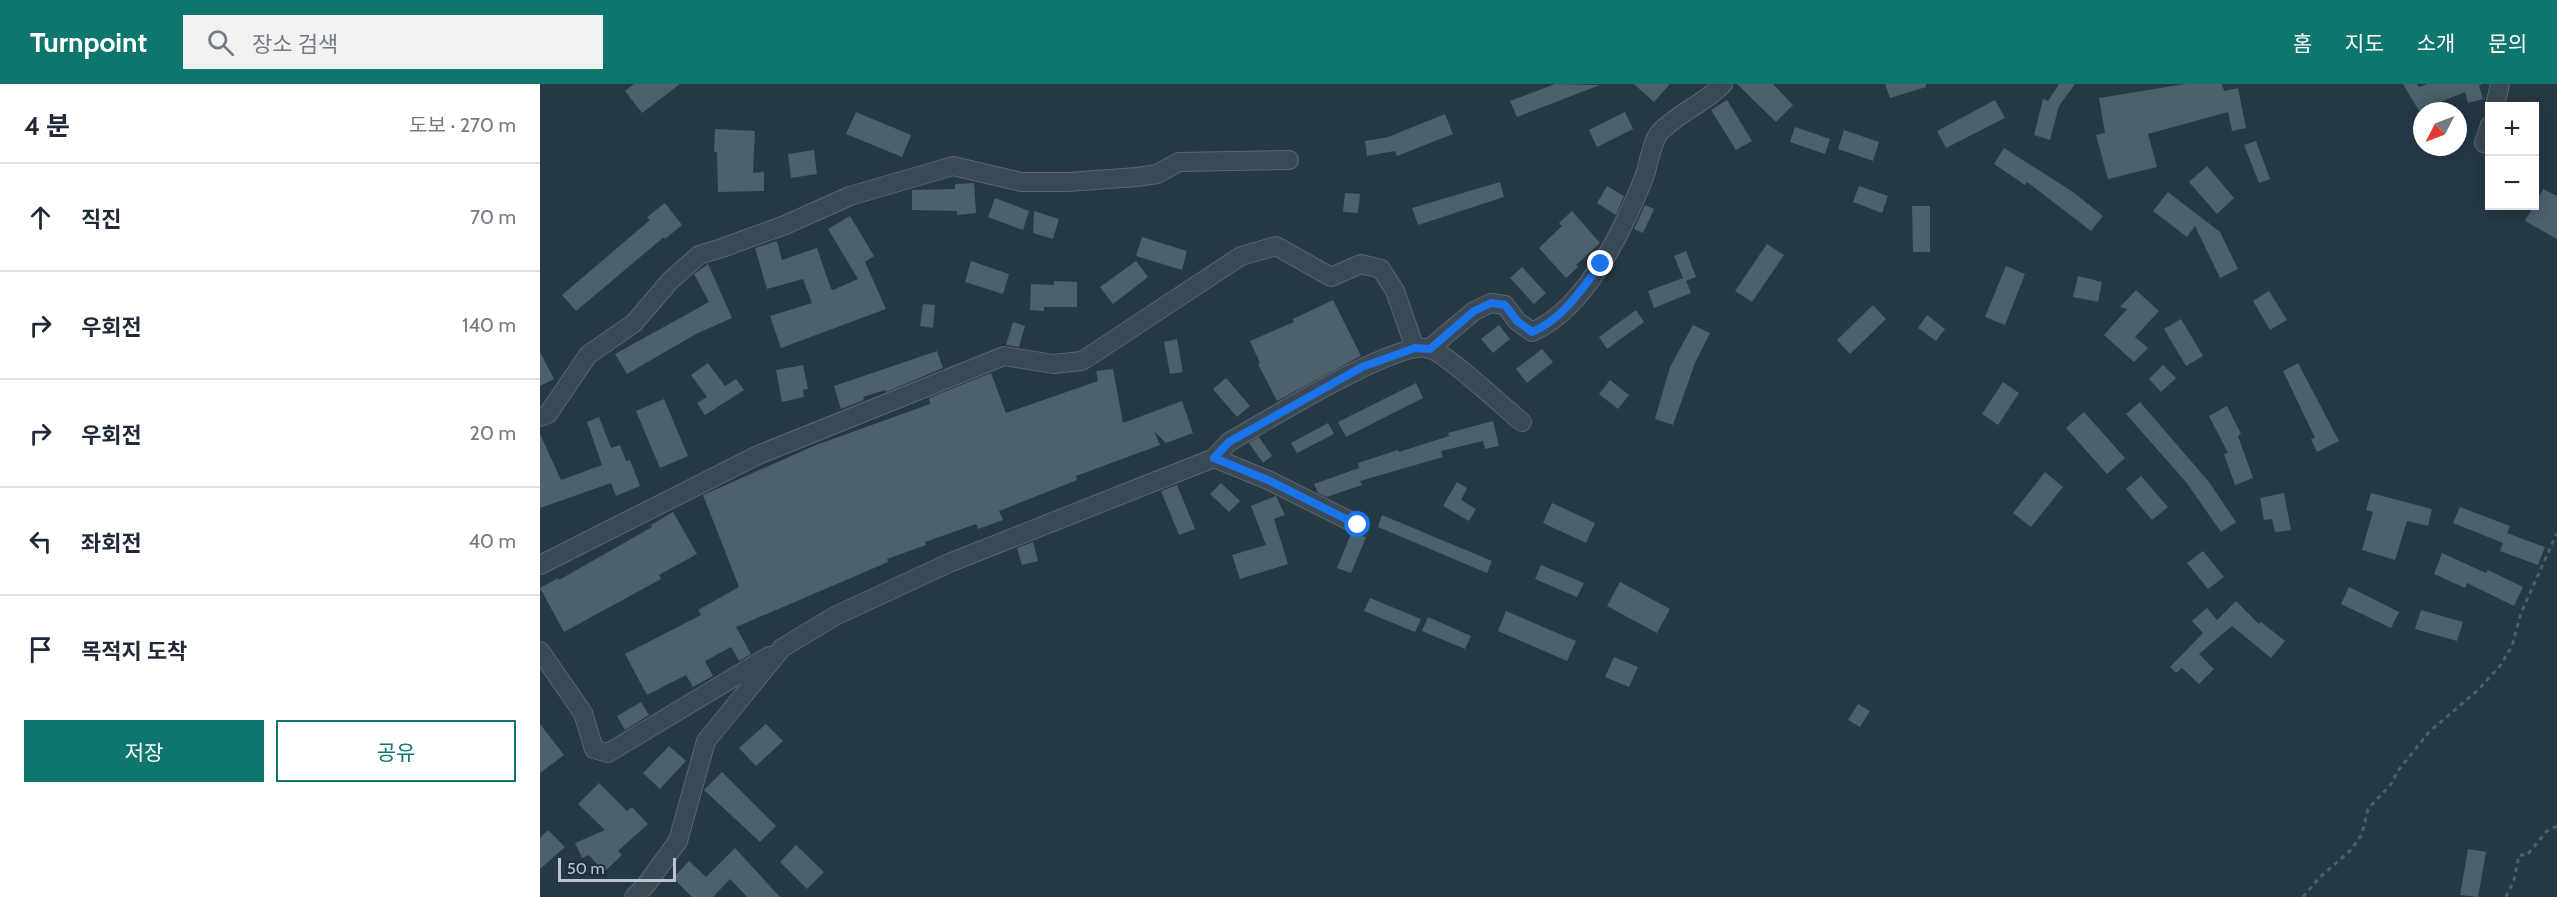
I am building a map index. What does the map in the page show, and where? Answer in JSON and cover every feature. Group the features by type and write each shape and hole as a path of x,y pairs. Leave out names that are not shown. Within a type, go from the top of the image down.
{"street":[{"path":"540,651 583,712 594,749 608,753 835,616 949,563 1214,458 1229,442 1362,367 1422,348 1474,311 1491,303 1505,305 1517,321 1532,332 1549,325 1572,302 1601,264 1623,228 1659,133 1723,84"},
{"path":"2496,102 2500,84"},
{"path":"540,417 552,408 588,355 634,323 670,280 699,255 785,225 850,196 953,166 1021,182 1068,182 1157,174 1179,162 1289,159"},
{"path":"540,565 758,455 1004,356 1053,364 1082,361 1241,256 1276,246 1331,277 1361,264 1381,269 1395,291 1422,348 1452,362 1522,422"},
{"path":"1214,458 1268,480 1358,525"},
{"path":"644,893 678,840 706,741 782,648"}],"path":[{"path":"2303,897 2319,878 2351,850 2362,834 2368,809 2392,783 2397,772 2429,732 2478,690 2500,666 2512,646 2521,613 2557,533"},
{"path":"2506,897 2514,880 2519,855 2527,855 2547,831 2557,825"}],"building":[{"path":"634,84 680,84 642,113 625,91"},
{"path":"1555,84 1600,85 1517,117 1510,101"},
{"path":"1634,84 1670,84 1654,102"},
{"path":"1737,84 1773,84 1793,105 1776,122"},
{"path":"1885,84 1926,84 1926,87 1890,98"},
{"path":"2059,84 2075,84 2059,106 2050,140 2034,135 2043,99 2048,101"},
{"path":"2185,84 2222,84 2224,91 2238,88 2246,128 2232,131 2228,112 2148,134 2157,167 2108,179 2096,135 2105,133 2099,98"},
{"path":"2403,84 2417,84 2419,87 2428,84 2482,84 2479,86 2483,99 2468,103 2465,92 2440,102 2414,102"},
{"path":"1727,100 1752,141 1736,150 1711,110"},
{"path":"1995,100 2005,118 1946,148 1937,131"},
{"path":"856,112 911,135 902,157 846,134"},
{"path":"1625,112 1633,129 1597,147 1589,130"},
{"path":"1445,114 1453,134 1397,156 1395,151 1367,156 1365,141 1388,137"},
{"path":"1795,127 1830,139 1825,154 1790,142"},
{"path":"715,129 755,131 753,173 764,172 764,191 718,192 717,152 714,152"},
{"path":"1844,130 1879,142 1873,161 1838,149"},
{"path":"2256,141 2270,179 2259,183 2244,145"},
{"path":"2004,148 2073,192 2103,216 2091,231 2027,182 2025,185 1994,164"},
{"path":"814,150 817,174 791,178 788,154"},
{"path":"2207,166 2234,198 2217,214 2189,182"},
{"path":"1500,182 1504,197 1418,225 1412,208"},
{"path":"974,183 976,213 957,215 957,211 912,210 912,190 955,189 955,184"},
{"path":"1607,186 1624,196 1616,215 1597,203"},
{"path":"1859,186 1888,196 1882,213 1853,202"},
{"path":"2543,189 2557,196 2557,239 2525,221 2531,210 2539,210 2539,196"},
{"path":"2168,192 2220,232 2238,269 2220,278 2195,226 2187,237 2153,211"},
{"path":"1345,193 1360,194 1358,213 1343,212"},
{"path":"995,198 1029,211 1023,230 988,217"},
{"path":"665,203 682,225 665,239 664,237 576,311 562,295 650,220 647,217"},
{"path":"1645,205 1654,209 1643,233 1634,229"},
{"path":"1912,206 1930,206 1930,252 1913,252"},
{"path":"1034,211 1059,219 1053,239 1033,233"},
{"path":"1572,211 1600,243 1576,265 1578,267 1566,278 1539,248 1562,226 1559,223"},
{"path":"850,216 874,256 865,262 886,309 781,348 770,316 812,303 803,279 767,289 755,248 777,241 782,260 817,248 833,290 858,279 828,229"},
{"path":"1142,237 1187,251 1182,270 1136,256"},
{"path":"1767,244 1784,255 1752,302 1735,291"},
{"path":"1686,251 1696,277 1686,281 1691,293 1654,308 1648,291 1683,278 1674,256"},
{"path":"971,261 1009,274 1003,294 965,282"},
{"path":"1136,261 1148,277 1113,304 1100,287"},
{"path":"708,264 732,318 696,334 627,374 615,354 709,302 694,274"},
{"path":"2006,266 2025,274 2005,325 1985,317"},
{"path":"1522,267 1546,293 1534,304 1510,278"},
{"path":"2078,276 2102,282 2098,302 2073,297"},
{"path":"1054,281 1077,282 1077,307 1044,307 1044,311 1030,310 1031,284 1054,285"},
{"path":"2136,290 2159,311 2135,337 2148,348 2134,362 2104,335 2127,309 2120,307"},
{"path":"2269,291 2287,320 2270,330 2253,301"},
{"path":"1333,300 1361,356 1277,401 1258,364 1260,363 1250,341 1294,322 1293,319"},
{"path":"923,304 935,305 933,328 920,326"},
{"path":"1873,305 1886,319 1850,354 1837,340"},
{"path":"1636,310 1644,322 1607,349 1599,337"},
{"path":"1927,315 1945,329 1936,341 1918,328"},
{"path":"2181,319 2203,356 2186,366 2164,329"},
{"path":"1013,322 1025,326 1019,347 1006,345"},
{"path":"1499,325 1510,339 1493,353 1481,339"},
{"path":"1693,325 1710,333 1695,363 1673,425 1655,419 1670,367"},
{"path":"1177,339 1183,372 1170,374 1164,342"},
{"path":"1542,349 1553,362 1527,383 1516,369"},
{"path":"937,351 943,368 886,392 885,390 863,397 864,400 841,409 834,386"},
{"path":"540,352 554,379 540,386"},
{"path":"708,363 725,386 736,379 744,390 705,415 697,403 707,397 691,375"},
{"path":"2298,363 2339,441 2317,452 2311,439 2315,438 2283,371"},
{"path":"803,365 808,389 803,390 804,397 782,402 776,370"},
{"path":"2163,365 2176,378 2161,392 2149,379"},
{"path":"1113,369 1123,423 1182,401 1193,433 1166,443 1154,431 1160,445 1076,476 1077,480 999,511 1003,520 978,529 976,524 925,542 926,545 887,559 888,562 736,627 751,654 739,661 731,647 705,661 713,676 693,687 686,675 647,695 625,654 701,615 698,610 739,587 703,495 816,445 930,404 929,398 991,373 1006,413 1098,381 1096,371"},
{"path":"1226,378 1250,406 1237,417 1213,389"},
{"path":"1610,380 1629,395 1618,409 1599,394"},
{"path":"2003,382 2019,393 1998,425 1982,414"},
{"path":"1416,383 1423,398 1346,437 1338,422"},
{"path":"664,399 688,456 660,468 636,411"},
{"path":"2140,402 2209,482 2236,522 2221,532 2186,482 2126,414"},
{"path":"2227,406 2241,434 2238,436 2253,478 2235,485 2224,454 2228,453 2209,416"},
{"path":"2084,412 2125,458 2107,474 2066,428"},
{"path":"599,417 611,448 620,445 626,461 630,460 640,486 616,496 611,483 540,508 540,434 561,480 602,465 587,422"},
{"path":"1493,421 1499,446 1485,449 1483,441 1441,451 1443,457 1360,481 1362,485 1327,497 1318,493 1314,484 1359,468 1358,463 1449,436 1448,433"},
{"path":"1328,423 1334,434 1297,453 1291,443"},
{"path":"1259,437 1272,456 1263,463 1249,443"},
{"path":"2045,472 2063,487 2031,527 2013,513"},
{"path":"2141,476 2168,507 2152,520 2126,489"},
{"path":"1457,482 1467,488 1461,500 1476,509 1469,521 1443,506"},
{"path":"1221,483 1240,501 1229,512 1210,494"},
{"path":"1177,485 1195,529 1179,535 1161,491"},
{"path":"2284,493 2291,530 2275,532 2272,519 2264,520 2260,498"},
{"path":"2371,493 2432,509 2428,526 2407,521 2395,560 2362,550 2373,512 2366,510"},
{"path":"1276,496 1285,515 1274,519 1288,564 1240,579 1232,555 1266,545 1251,506"},
{"path":"1552,503 1595,523 1586,543 1543,523"},
{"path":"2460,507 2510,526 2507,533 2545,547 2538,565 2500,551 2503,543 2453,523"},
{"path":"673,512 697,554 659,575 661,579 564,632 540,588 558,578 559,580 652,527 651,525"},
{"path":"1382,515 1492,561 1487,573 1378,527"},
{"path":"1351,534 1366,537 1351,573 1337,568"},
{"path":"1033,542 1038,561 1022,565 1017,548"},
{"path":"2203,551 2224,577 2208,589 2187,563"},
{"path":"2442,553 2486,573 2488,570 2523,587 2514,606 2467,583 2465,588 2434,574"},
{"path":"1541,565 1584,583 1577,597 1535,579"},
{"path":"1620,582 1670,609 1657,633 1607,606"},
{"path":"2349,587 2399,612 2391,628 2341,604"},
{"path":"1370,598 1421,619 1415,632 1364,611"},
{"path":"2236,601 2259,624 2261,622 2285,641 2271,658 2232,626 2199,654 2214,669 2199,684 2182,668 2176,673 2170,667 2203,633 2192,621 2207,608 2217,620"},
{"path":"2421,610 2463,622 2457,641 2415,629"},
{"path":"1506,611 1576,641 1567,661 1498,631"},
{"path":"1428,617 1471,636 1465,649 1422,631"},
{"path":"1614,657 1638,667 1629,687 1605,677"},
{"path":"641,702 649,715 625,730 617,716"},
{"path":"1858,704 1870,711 1860,727 1848,720"},
{"path":"540,724 564,755 540,773"},
{"path":"766,724 783,741 756,766 739,748"},
{"path":"669,746 686,761 660,789 643,773"},
{"path":"722,772 776,826 760,842 704,790"},
{"path":"599,783 627,811 632,807 648,824 618,851 622,855 604,872 589,855 582,858 575,843 605,830 578,804"},
{"path":"548,830 565,847 540,869 540,838"},
{"path":"796,845 824,872 807,889 780,862"},
{"path":"735,848 780,897 747,897 730,879 713,897 692,897 673,878 689,861 706,877"},
{"path":"2468,849 2486,852 2478,897 2460,895"}],"route":[{"path":"1358,525 1268,480 1214,458 1229,442 1362,367 1415,348 1430,349 1474,311 1491,303 1505,305 1517,321 1532,332 1549,325 1572,302 1601,264"}]}
